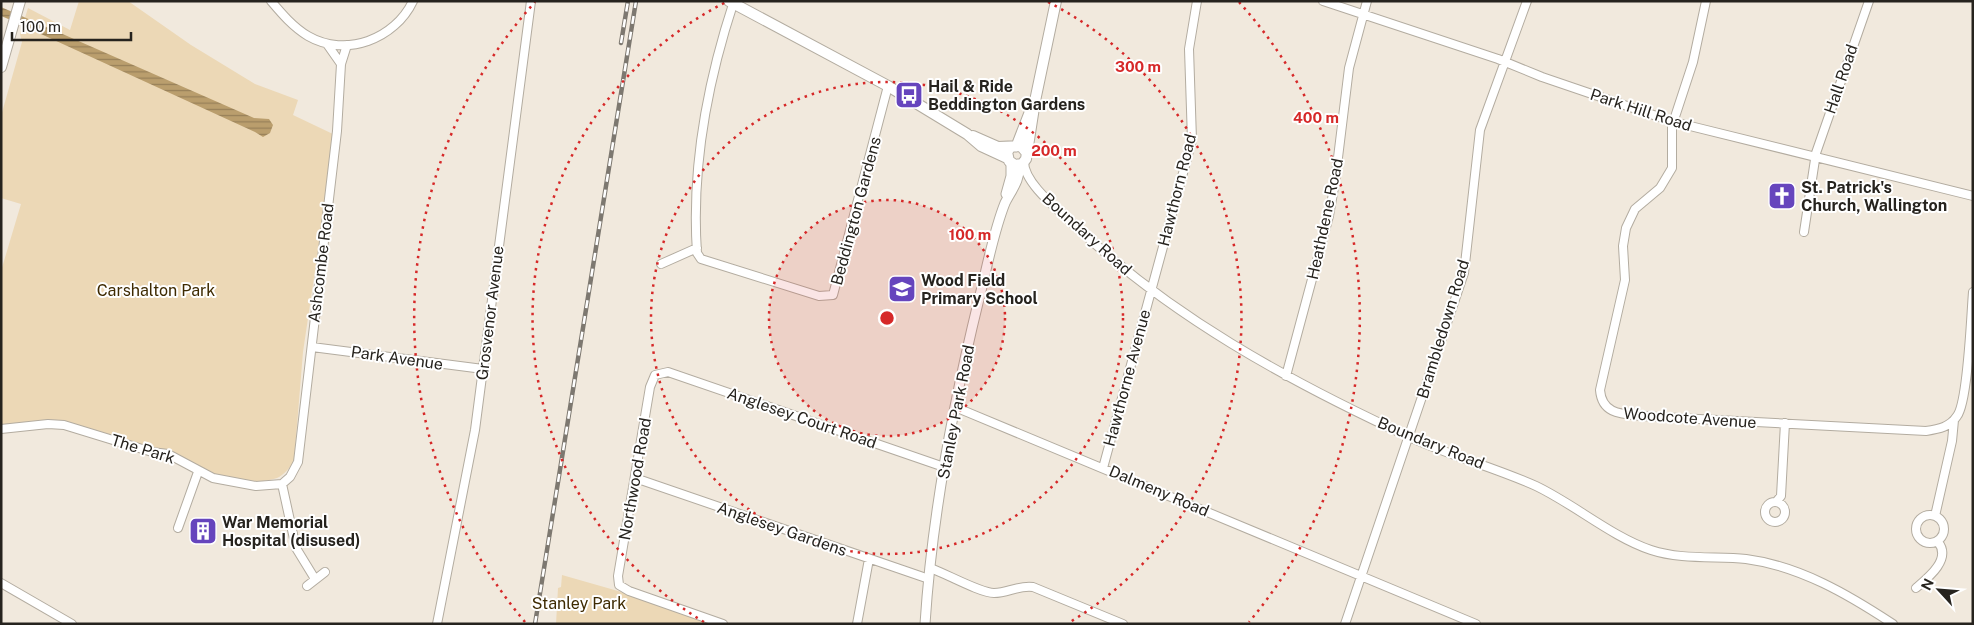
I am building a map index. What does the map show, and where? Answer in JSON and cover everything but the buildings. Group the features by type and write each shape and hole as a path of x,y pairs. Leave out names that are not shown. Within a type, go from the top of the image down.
{"main road":[{"path":"1,67 20,1"},
{"name":"Stanley Park Road","path":"1035,101 1013,146 1007,152 1018,160 1033,124 1035,101 1056,1"},
{"path":"732,2 888,86 967,134 998,147 1013,146 1018,160"},
{"path":"967,134 981,146 1018,160"}],"street":[{"path":"271,1 296,27 326,44 341,64"},
{"path":"326,44 347,45 379,37 394,27 408,12 413,1"},
{"name":"Grosvenor Avenue","path":"438,624 475,430 531,1"},
{"name":"Hawthorn Road","path":"1151,289 1192,140 1189,50 1197,1"},
{"name":"Park Hill Road","path":"1322,1 1674,122 1970,195"},
{"name":"Heathdene Road","path":"1286,376 1329,216 1349,68 1367,1"},
{"name":"Brambledown Road","path":"1345,624 1464,273 1472,213 1477,144 1484,117 1527,1"},
{"name":"Woodcote Avenue","path":"1706,1 1693,62 1674,122 1673,163 1670,174 1660,188 1635,209 1626,228 1622,253 1625,280 1601,385 1602,401 1610,410 1624,414 1926,431 1945,427 1954,420"},
{"name":"Hall Road","path":"1804,232 1815,158 1869,1"},
{"path":"661,264 697,248 696,202 703,124 713,69 732,2"},
{"name":"Ashcombe Road","path":"282,484 290,477 298,462 337,131 341,64 347,45"},
{"name":"Beddington Gardens","path":"697,248 698,257 705,261 819,296 833,295 888,86"},
{"name":"Boundary Road","path":"1018,160 1034,184 1091,241 1179,309 1286,376 1408,436 1538,487 1652,550 1682,555 1748,560 1770,565 1825,584 1894,624"},
{"name":"Stanley Park Road","path":"925,624 930,568 944,467 956,407 978,301 1005,204 1005,194 1018,160"},
{"name":"Hawthorne Avenue","path":"1103,468 1151,289"},
{"path":"1935,516 1952,441 1954,420 1960,413 1964,398 1973,292"},
{"name":"Park Avenue","path":"312,347 483,369"},
{"name":"Anglesey Court Road","path":"659,373 668,372 944,467"},
{"name":"Northwood Road","path":"659,373 652,381 618,576 620,587 723,624"},
{"name":"Dalmeny Road","path":"956,407 1476,624"},
{"path":"1778,499 1785,423"},
{"name":"The Park","path":"1,429 48,424 64,426 152,452 168,454 198,472 227,482 268,487 282,484"},
{"path":"178,528 198,472"},
{"name":"Anglesey Gardens","path":"636,478 929,579"},
{"path":"282,484 296,548 315,579"},
{"path":"1935,516 1943,522 1945,528 1938,542 1932,544 1924,542 1916,533 1917,524 1921,518 1935,516"},
{"path":"1916,588 1940,562 1942,552 1938,542"},
{"path":"857,624 869,559"},
{"path":"930,568 990,592 1002,592 1020,586 1033,587 1123,624"},
{"path":"307,586 325,572"},
{"path":"1,583 72,624"}],"green space":[{"name":"Carshalton Park","path":"79,1 128,1 191,45 255,84 298,100 293,115 335,135 303,352 294,462 277,478 258,481 207,472 98,432 77,427 49,425 1,428 1,271 21,204 1,198 1,116 22,42 20,34 28,8 70,30"},
{"name":"Stanley Park","path":"562,575 618,591 712,624 556,624 558,588 561,587"}],"shaded area":[{"path":"1,7 254,118 269,119 273,125 270,133 263,137 1,16"}],"railway":[{"path":"621,43 628,1"},
{"path":"535,624 636,1"}],"place":[{"name":"Hail & Ride Beddington Gardens","path":"909,95"},
{"name":"St. Patrick's Church, Wallington","path":"1782,196"},
{"name":"Wood Field Primary School","path":"902,289"},
{"name":"War Memorial Hospital (disused)","path":"203,531"}]}
